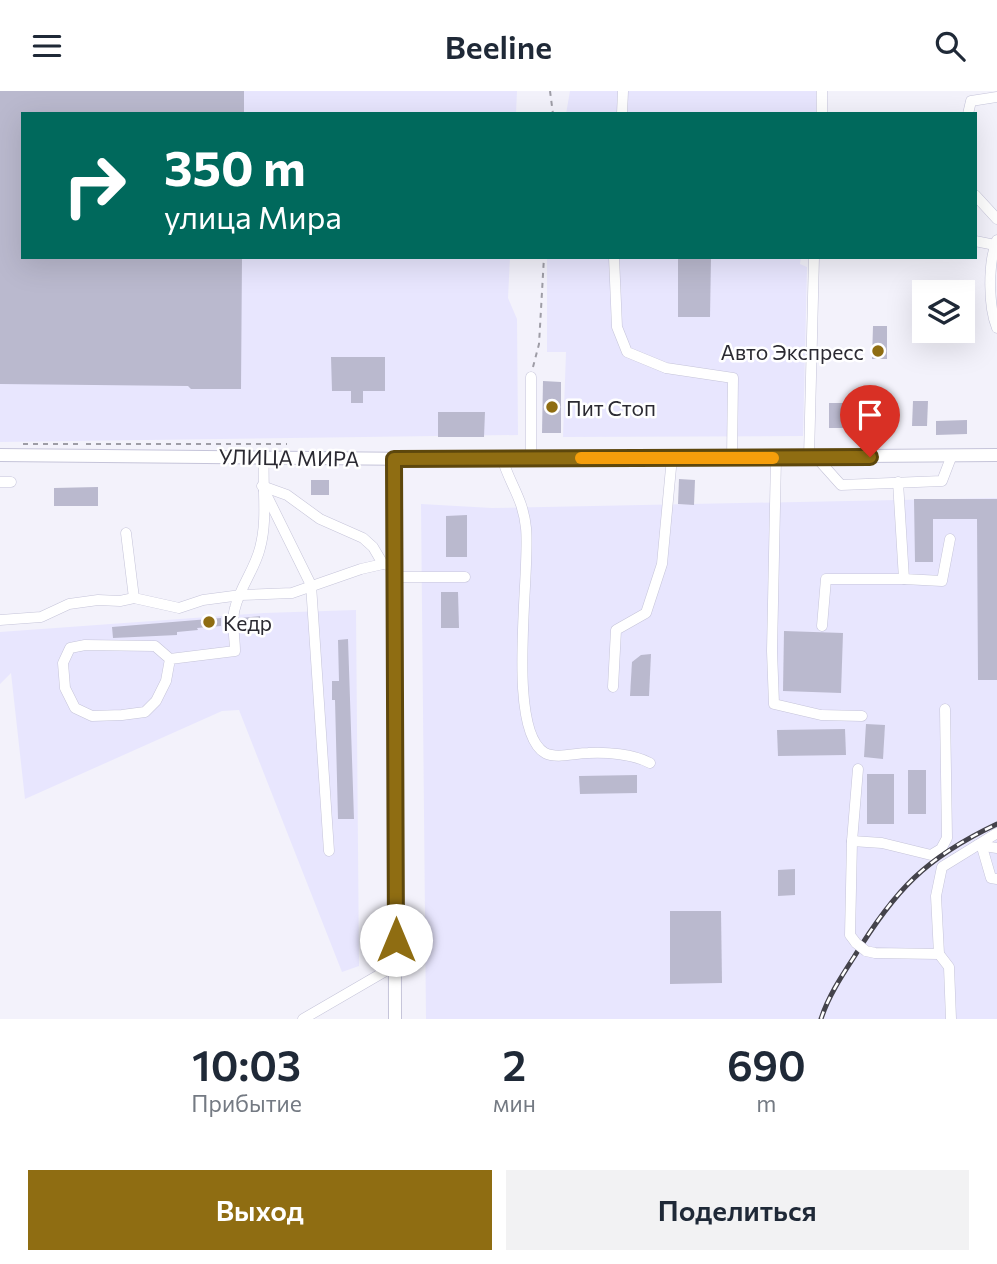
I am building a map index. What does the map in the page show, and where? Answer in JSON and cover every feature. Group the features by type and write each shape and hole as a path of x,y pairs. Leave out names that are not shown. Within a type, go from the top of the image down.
{"main road":[{"name":"УЛИЦА МИРА","path":"0,455 394,459 997,455"},
{"path":"394,459 391,569 395,1019"}],"lane":[{"path":"622,112 623,91"},
{"path":"822,91 823,112"},
{"path":"968,112 971,101 997,97"},
{"path":"977,197 997,219"},
{"path":"977,241 996,242 992,315 997,328"},
{"path":"614,259 617,327 627,352 666,368 733,378 732,458"},
{"path":"814,259 812,457 841,485 942,481 952,456"},
{"path":"531,377 531,458"},
{"path":"170,659 166,681 156,701 145,712 122,716 92,716 75,708 65,688 63,663 70,648 85,645 155,646 170,659 235,651 234,609 260,547 264,521 264,457"},
{"path":"613,687 616,630 646,613 662,564 672,457"},
{"path":"502,458 507,475 523,505 527,531 522,636 523,689 525,710 533,734 541,749 548,754 558,756 590,753 642,758 650,763"},
{"path":"776,458 772,652 774,704 821,715 862,716"},
{"path":"898,482 904,579"},
{"path":"262,487 287,495 320,519 363,538 391,569"},
{"path":"262,487 311,585 329,851"},
{"path":"126,533 134,598"},
{"path":"822,626 826,579 942,581 950,539"},
{"path":"0,620 41,617 69,604 134,598 179,608 203,600 292,593 311,585 391,569 465,577"},
{"path":"852,841 882,843 931,856 941,849 947,838 946,709"},
{"path":"858,769 852,841 850,935 866,951 939,954"},
{"path":"951,1019 949,967 939,954 936,896 942,867 980,846 997,833"},
{"path":"980,846 997,848"},
{"path":"980,846 990,878 997,879"},
{"path":"303,1019 396,965"}],"path":[{"path":"550,91 553,112"},
{"path":"531,377 539,344 544,259"},
{"path":"20,444 287,444"}],"shaded area":[{"path":"0,91 517,91 516,112 21,112 21,259 510,259 508,298 517,319 518,435 0,442"},
{"path":"570,91 816,91 816,112 566,112"},
{"path":"547,259 801,259 800,264 807,267 803,436 563,437 566,352 547,352"},
{"path":"997,498 997,1019 426,1019 421,504 492,508"},
{"path":"356,610 359,966 342,972 239,710 222,711 25,799 11,673 0,684 0,632 264,613"}],"building":[{"path":"0,91 244,91 244,112 21,112 21,259 242,259 241,389 0,384"},
{"path":"678,259 711,259 710,317 678,317"},
{"path":"873,326 887,326 887,359 872,359"},
{"path":"331,357 385,357 385,391 363,391 363,403 351,403 351,391 332,391"},
{"name":"Пит Стоп","path":"543,381 561,382 561,433 542,433"},
{"path":"913,401 928,401 927,426 912,426"},
{"path":"829,403 863,403 863,428 829,428"},
{"path":"438,412 485,412 484,437 438,437"},
{"path":"967,420 967,434 936,435 936,421"},
{"path":"679,479 695,480 694,505 678,504"},
{"path":"311,480 329,480 329,495 311,495"},
{"path":"98,487 98,506 54,506 54,488"},
{"path":"914,499 997,499 997,680 978,680 977,519 933,519 933,562 915,562"},
{"path":"467,515 467,557 446,557 446,516"},
{"path":"441,592 458,592 459,628 441,628"},
{"path":"260,616 261,631 241,633 241,618"},
{"path":"221,618 221,626 177,632 177,635 113,638 112,627"},
{"path":"784,631 843,633 841,693 783,691"},
{"path":"348,639 354,819 338,819 335,700 332,700 332,681 339,681 338,640"},
{"path":"651,654 649,696 630,696 632,662 641,655"},
{"path":"866,724 885,725 883,759 864,757"},
{"path":"845,729 846,755 778,756 777,730"},
{"path":"908,770 926,770 926,814 908,814"},
{"path":"867,774 894,774 894,824 867,824"},
{"path":"637,775 637,793 580,794 579,776"},
{"path":"795,869 795,895 778,896 778,870"},
{"path":"670,911 721,911 722,983 670,984"}],"railway":[{"path":"821,1019 844,972 898,894 931,863 997,824"}],"slow traffic":[{"path":"581,458 773,458"}],"place":[{"name":"Авто Экспресс","path":"878,351"},
{"name":"Пит Стоп","path":"552,407"},
{"name":"Кедр","path":"209,622"}],"route":[{"path":"396,940 394,459 870,457"}]}
